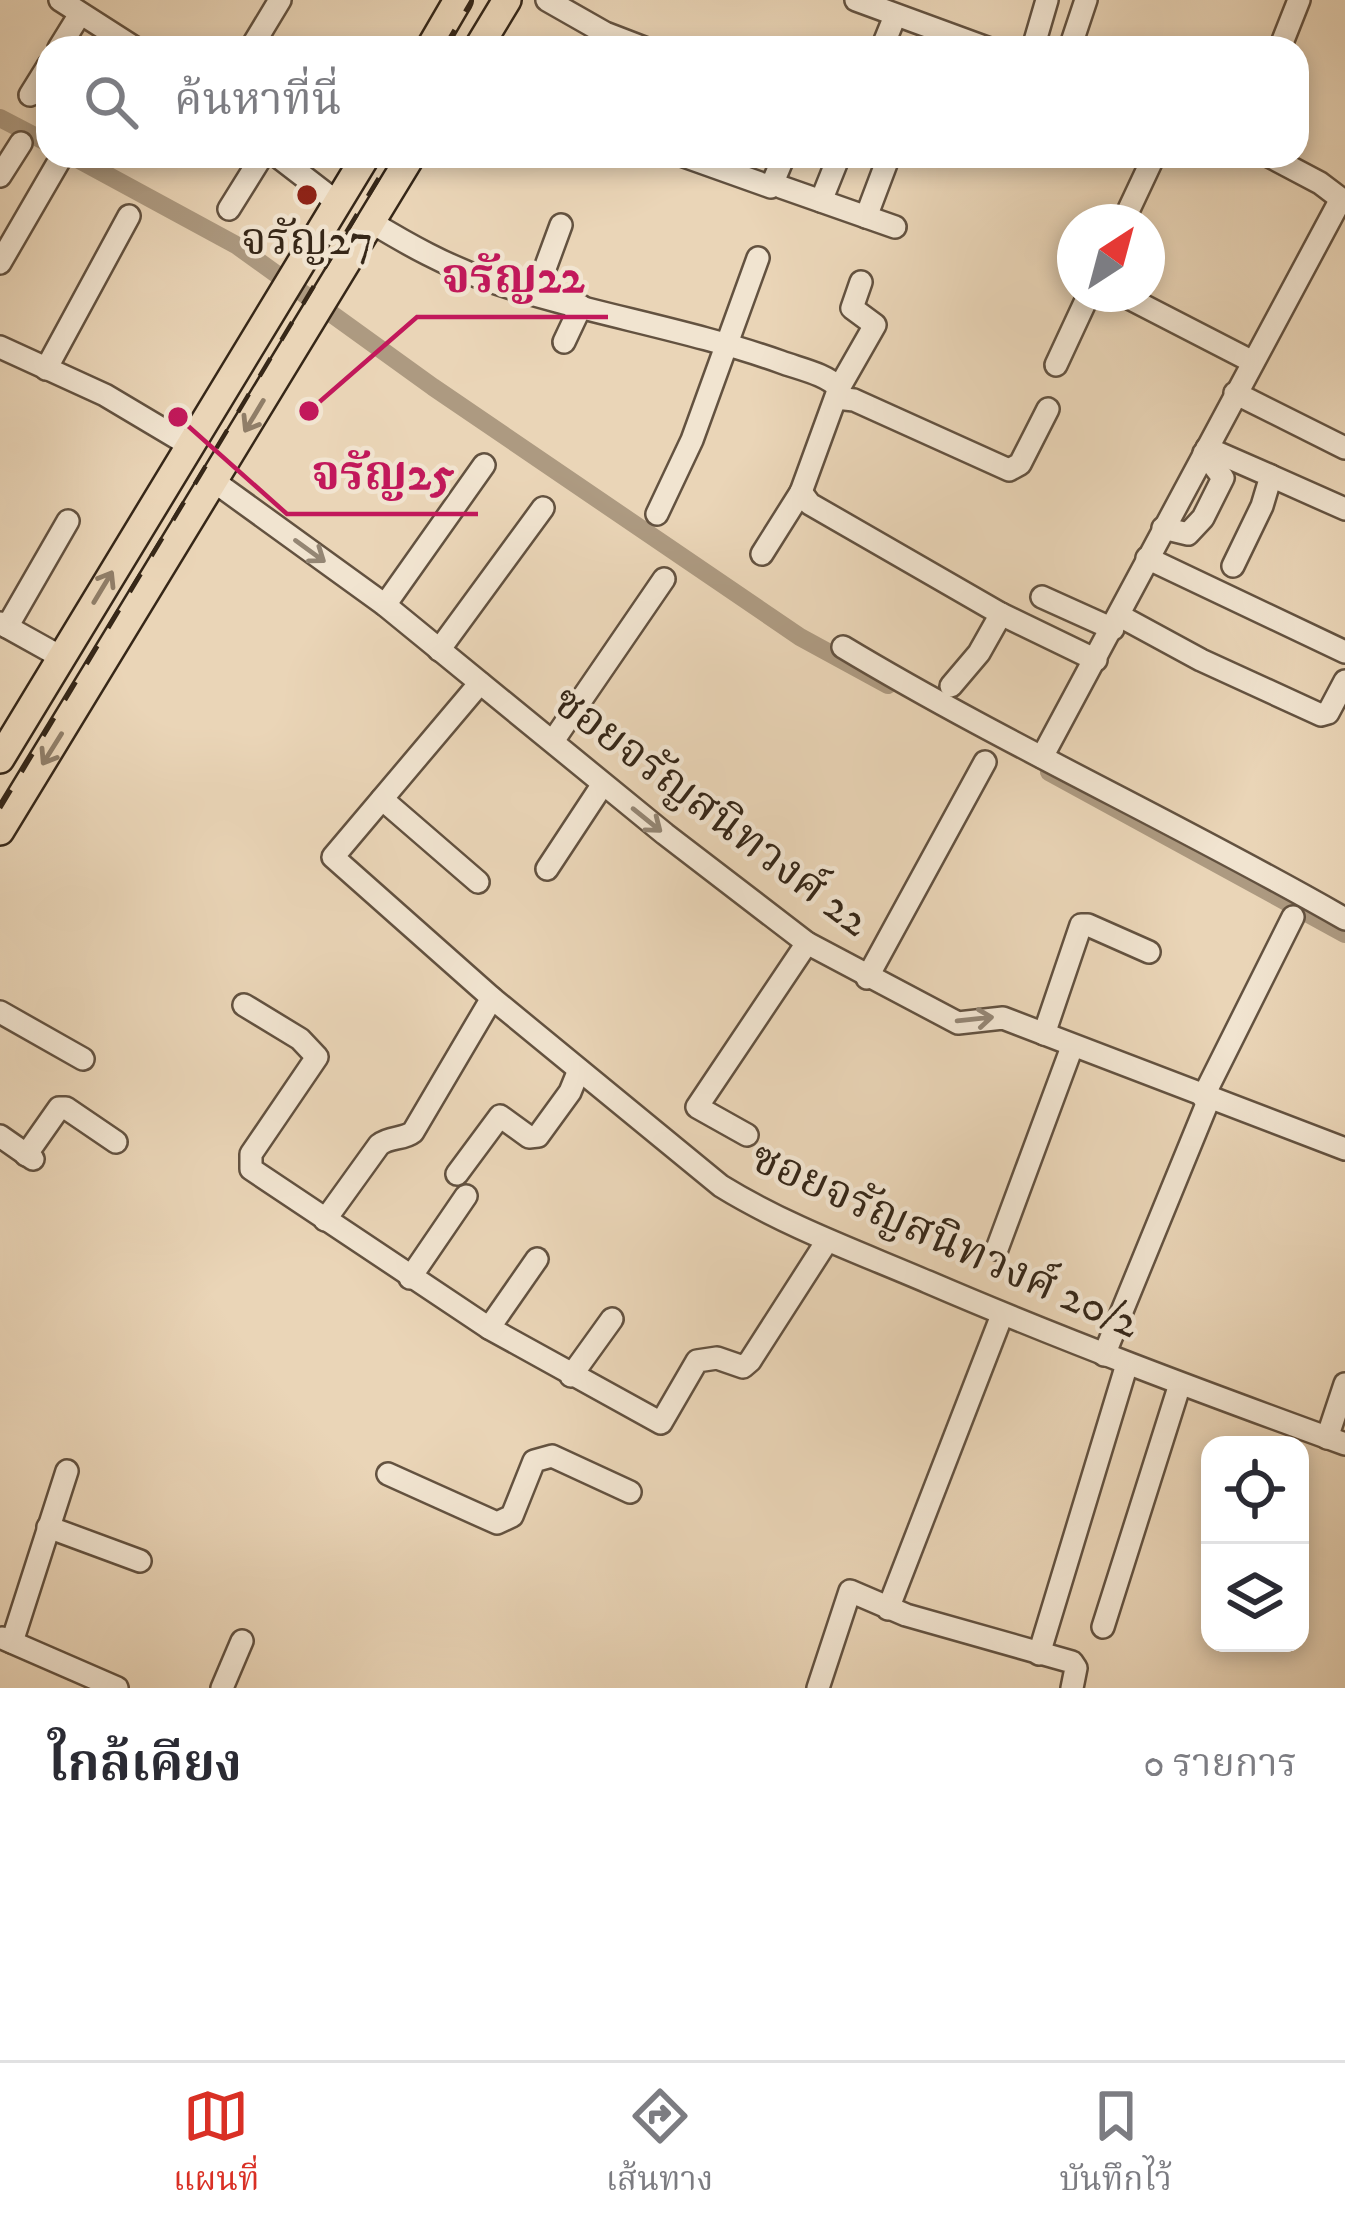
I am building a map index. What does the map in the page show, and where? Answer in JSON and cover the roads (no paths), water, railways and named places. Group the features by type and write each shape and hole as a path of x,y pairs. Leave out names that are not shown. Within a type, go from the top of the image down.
{"main road":[{"path":"437,36 458,0"},
{"path":"485,36 507,0"},
{"path":"0,759 358,168"},
{"path":"0,831 404,168"}],"street":[{"path":"60,0 115,36"},
{"path":"258,36 280,0"},
{"path":"547,0 613,36"},
{"path":"856,0 930,36"},
{"path":"1036,36 1047,0"},
{"path":"1074,36 1086,0"},
{"path":"1285,36 1299,0"},
{"path":"66,36 80,14"},
{"path":"887,36 895,16"},
{"path":"30,95 36,85"},
{"path":"0,176 21,143"},
{"path":"0,262 56,168"},
{"path":"230,209 255,168"},
{"path":"293,168 338,203"},
{"path":"717,168 771,188 779,168"},
{"path":"821,201 834,168"},
{"path":"866,217 884,168"},
{"path":"1131,204 1148,168"},
{"path":"1206,451 1344,200 1289,168"},
{"path":"781,187 895,227"},
{"path":"46,369 129,216"},
{"path":"371,222 434,259 490,281 730,343 821,376 838,393 1010,470 1020,464 1048,409"},
{"path":"536,293 561,225"},
{"path":"657,514 692,440 758,258"},
{"path":"762,554 801,492 838,393 875,325 852,308 861,282"},
{"path":"564,342 581,306"},
{"path":"1056,365 1081,312"},
{"path":"1155,312 1253,362"},
{"path":"2,353 105,395 189,445"},
{"path":"1235,393 1345,448"},
{"path":"1206,451 1345,509"},
{"path":"1042,757 1163,529 1188,534 1203,518 1223,478 1206,451"},
{"path":"385,605 484,465"},
{"path":"1233,566 1262,506 1270,476"},
{"name":"ซอยจรัญสนิทวงศ์ 22","path":"214,482 385,605 806,943 958,1023 1003,1018 1345,1149"},
{"path":"801,492 810,504 1001,614 1096,660"},
{"path":"439,650 543,508"},
{"path":"61,657 4,625 68,521"},
{"path":"1147,558 1345,652"},
{"path":"553,741 664,579"},
{"path":"1042,597 1116,623 1321,715 1328,713 1345,680"},
{"path":"951,686 979,653 1001,614"},
{"path":"843,647 930,700 1345,919"},
{"path":"478,883 382,799 480,683"},
{"path":"867,978 985,762"},
{"path":"548,869 604,784"},
{"name":"ซอยจรัญสนิทวงศ์ 20/2","path":"382,799 333,857 492,998 721,1186 826,1241 1002,1315 1336,1441"},
{"path":"1104,1354 1206,1098 1293,917"},
{"path":"1044,1034 1081,925 1149,952"},
{"path":"746,1135 697,1107 806,943"},
{"path":"325,1220 379,1145 413,1132 492,998"},
{"path":"244,1005 300,1039 316,1057 249,1163 325,1220 489,1328 661,1423 697,1361 717,1358 743,1367 750,1360 826,1241"},
{"path":"0,1012 83,1059"},
{"path":"997,1249 1072,1047"},
{"path":"458,1174 500,1116 529,1137 538,1136 570,1093 579,1070"},
{"path":"0,1136 31,1158 59,1108 66,1108 116,1142"},
{"path":"410,1278 466,1196"},
{"path":"489,1328 537,1258"},
{"path":"888,1609 1002,1315"},
{"path":"571,1376 612,1318"},
{"path":"1040,1654 1127,1364"},
{"path":"1103,1627 1180,1384"},
{"path":"1336,1441 1345,1384"},
{"path":"388,1474 497,1523 512,1516 534,1461 541,1457 552,1456 630,1492"},
{"path":"67,1471 6,1640 117,1688"},
{"path":"48,1527 140,1561"},
{"path":"818,1688 850,1592 888,1609 1075,1664 1072,1688"},
{"path":"222,1688 242,1641"}],"waterway":[{"path":"0,118 36,137"},
{"path":"94,168 236,245 433,387 800,637 888,685"},
{"path":"1049,772 1345,934"}],"railway":[{"path":"451,36 472,0"},
{"path":"0,808 385,168"}],"place":[{"name":"จรัญ27","path":"307,195"},
{"name":"จรัญ22","path":"309,411"},
{"name":"จรัญ25","path":"178,417"}]}
